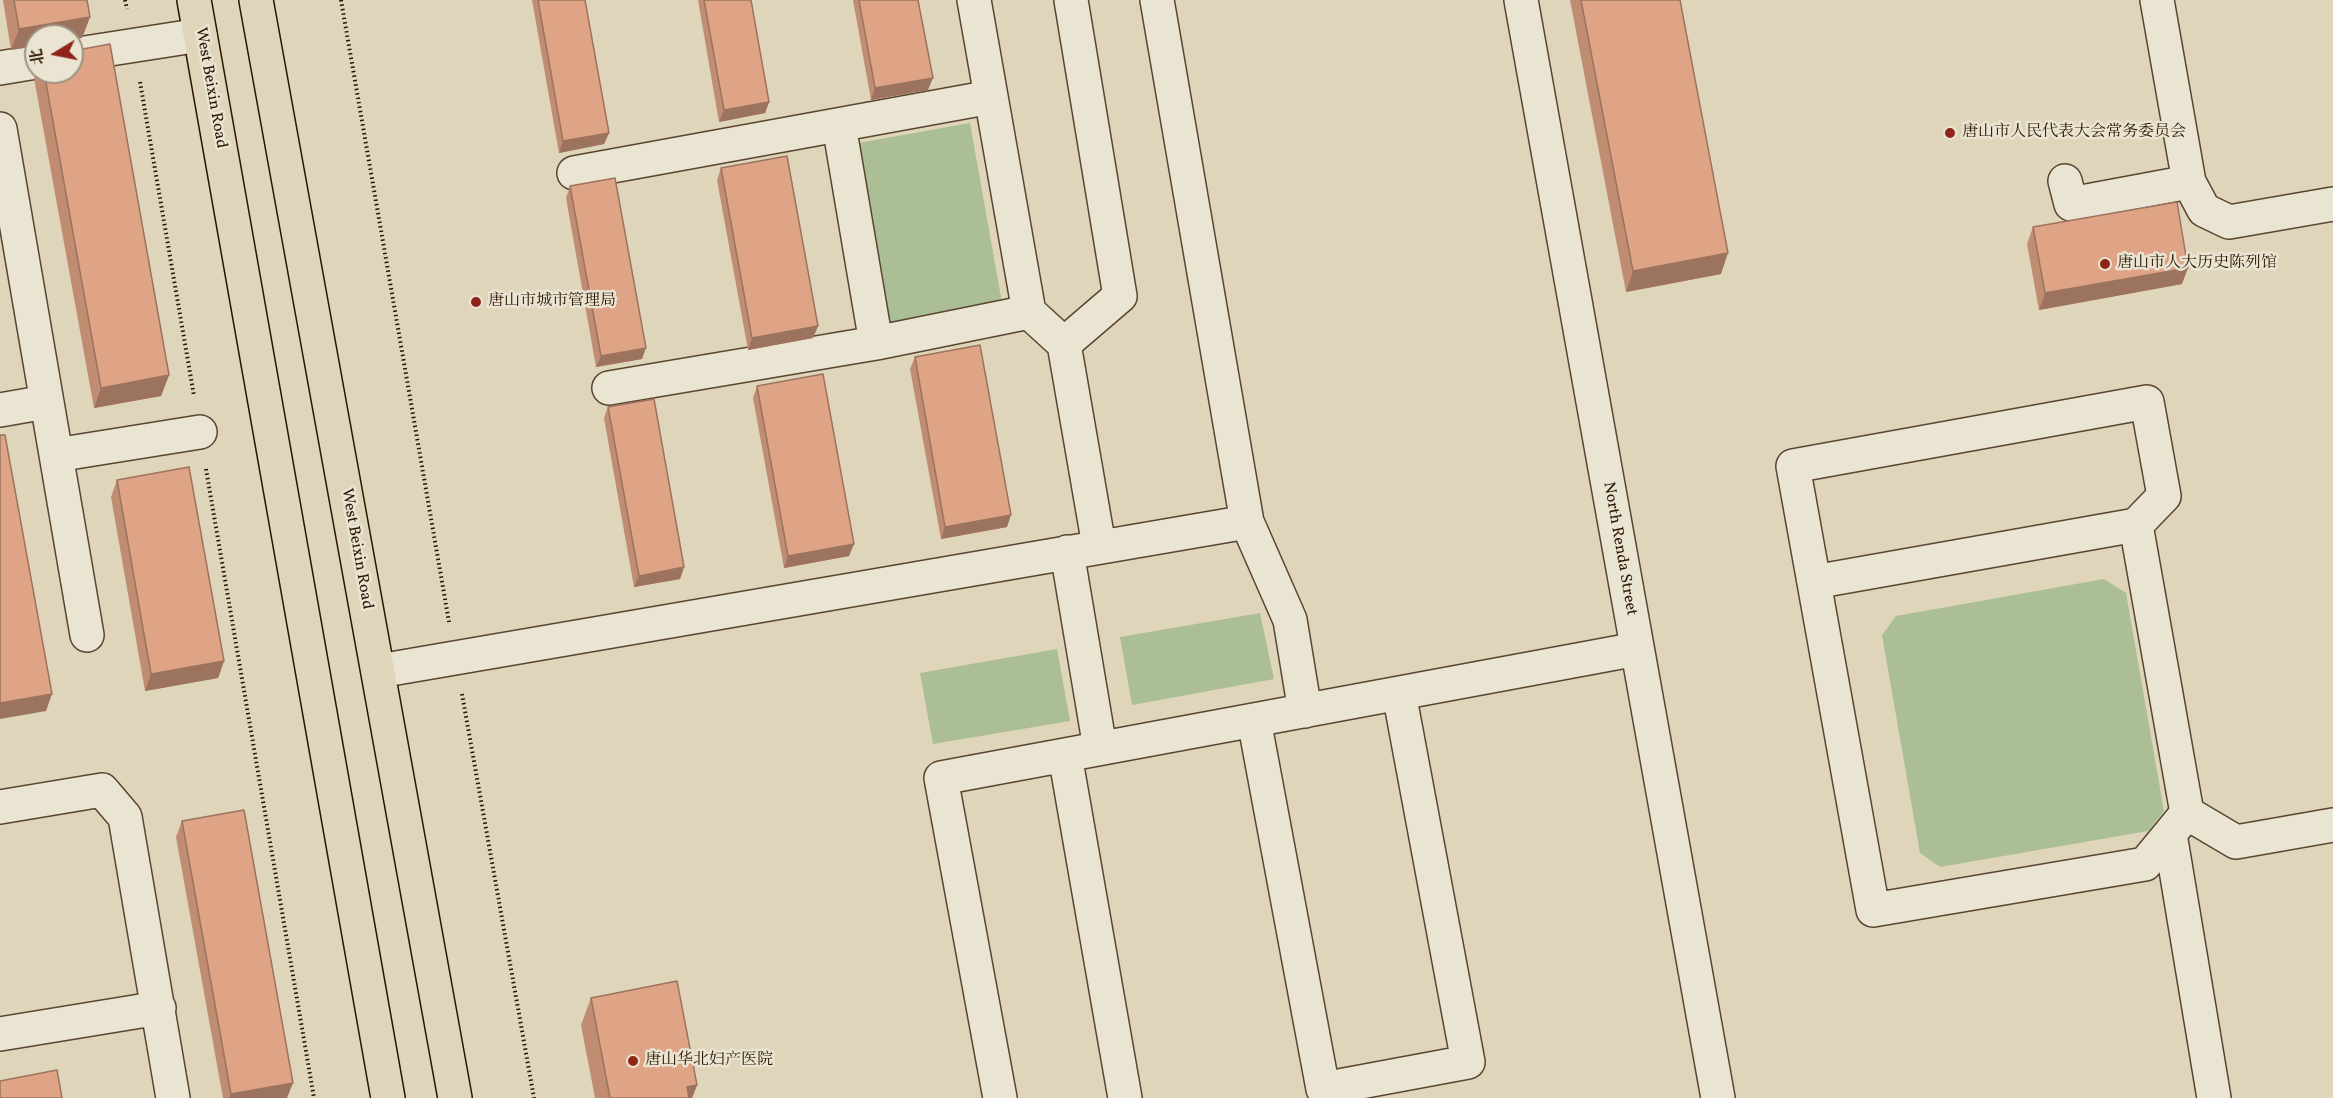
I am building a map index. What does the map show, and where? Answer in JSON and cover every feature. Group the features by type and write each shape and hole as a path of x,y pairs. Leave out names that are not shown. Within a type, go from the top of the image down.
{"main road":[{"name":"West Beixin Road","path":"194,0 388,1098"},
{"name":"West Beixin Road","path":"256,0 455,1098"}],"street":[{"path":"974,0 1029,312 1064,344 1099,546"},
{"path":"1064,344 1120,296 1071,0"},
{"path":"1157,0 1247,522 1290,620 1305,711"},
{"name":"North Renda Street","path":"1521,0 1718,1098"},
{"path":"2157,0 2189,182 2204,210 2229,222 2333,204"},
{"path":"84,53 200,35"},
{"path":"0,68 24,64"},
{"path":"574,173 991,97"},
{"path":"839,125 876,343"},
{"path":"0,129 87,635"},
{"path":"2065,181 2071,204 2189,182"},
{"path":"609,388 876,343 1029,312"},
{"path":"0,410 46,402"},
{"path":"1814,582 2136,525 2164,496 2147,402 1793,466 1873,910 2145,864 2178,823"},
{"path":"56,455 200,432"},
{"path":"379,670 1247,522"},
{"path":"2136,525 2214,1098"},
{"path":"1067,552 1100,748"},
{"path":"1000,1098 941,778 1637,649"},
{"path":"1254,720 1323,1089 1345,1085 1468,1062 1399,693"},
{"path":"1065,755 1125,1098"},
{"path":"0,807 102,790 125,818 173,1098"},
{"path":"2178,823 2236,842 2333,825"},
{"path":"0,1034 159,1008"}],"path":[{"path":"125,0 314,1098"},
{"path":"341,0 534,1098"}],"green space":[{"path":"970,123 1002,303 885,323 853,144"},
{"path":"2104,579 2126,593 2164,811 2148,831 1940,867 1920,853 1882,635 1896,616"},
{"path":"1260,613 1274,679 1132,705 1120,637"},
{"path":"1057,649 1070,721 933,744 920,673"}],"building":[{"path":"14,0 87,0 90,17 49,24 24,24 24,28 19,29"},
{"path":"538,0 585,0 609,133 563,141"},
{"path":"704,0 751,0 769,102 724,110"},
{"path":"859,0 918,0 933,78 875,88"},
{"path":"1581,0 1680,0 1728,253 1633,271"},
{"path":"110,44 169,375 101,388 46,84 84,84 84,49"},
{"path":"787,156 818,326 752,338 721,168"},
{"path":"615,178 646,348 601,356 570,186"},
{"name":"唐山市人大历史陈列馆","path":"2177,202 2188,268 2045,293 2033,227"},
{"path":"980,345 1011,515 945,527 915,357"},
{"path":"823,374 854,544 788,556 757,386"},
{"path":"654,399 684,567 639,576 608,407"},
{"path":"0,435 5,435 52,694 0,703"},
{"path":"189,467 224,661 151,674 117,480"},
{"path":"244,810 293,1083 231,1094 182,821"},
{"name":"唐山华北妇产医院","path":"677,981 697,1085 687,1087 689,1098 610,1098 591,998"},
{"path":"57,1070 62,1098 0,1098 0,1081"}],"place":[{"name":"唐山市人民代表大会常务委员会","path":"1950,133"},
{"name":"唐山市人大历史陈列馆","path":"2105,264"},
{"name":"唐山市城市管理局","path":"476,302"},
{"name":"唐山华北妇产医院","path":"633,1061"}]}
